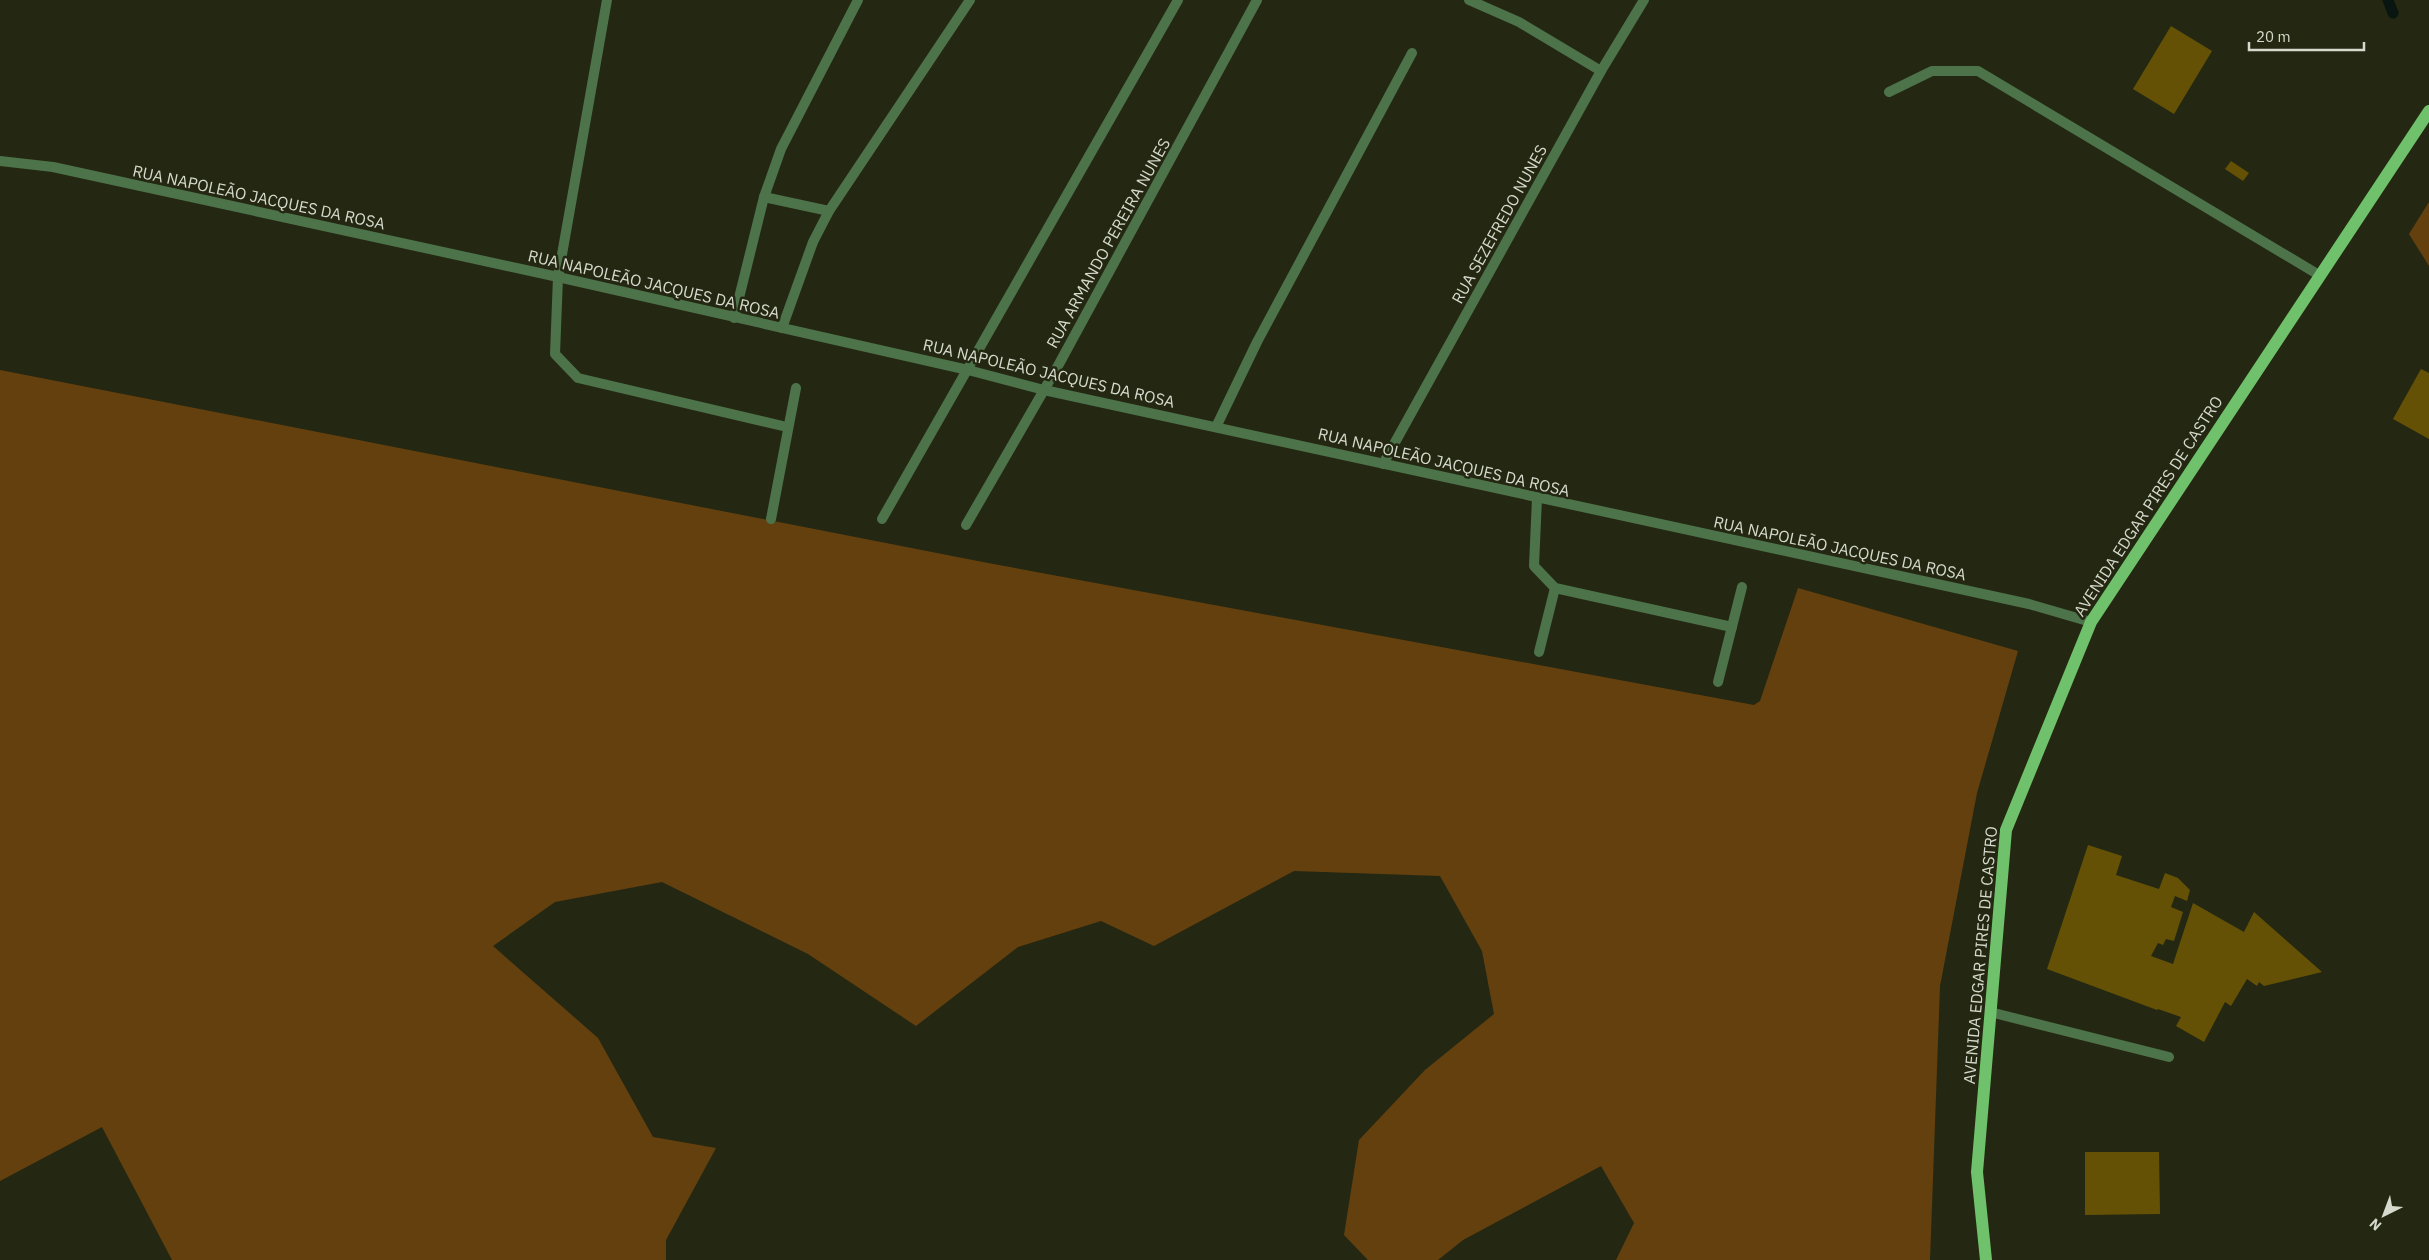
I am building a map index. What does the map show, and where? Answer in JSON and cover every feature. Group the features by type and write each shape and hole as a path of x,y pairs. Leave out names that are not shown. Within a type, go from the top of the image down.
{"main road":[{"name":"AVENIDA EDGAR PIRES DE CASTRO","path":"1986,1260 1977,1172 2006,830 2091,622 2429,111"}],"street":[{"path":"607,0 558,277 555,354 578,378 787,427"},
{"path":"734,318 764,197 781,149 858,0"},
{"path":"782,328 814,242 829,211 970,0"},
{"path":"882,519 1178,0"},
{"name":"RUA ARMANDO PEREIRA NUNES","path":"966,525 1044,390 1257,0"},
{"path":"1469,0 1519,22 1601,71"},
{"name":"RUA SEZEFREDO NUNES","path":"1383,464 1601,71 1644,0"},
{"path":"1216,427 1257,342 1412,53"},
{"path":"1889,92 1932,71 1978,71 2319,275"},
{"name":"RUA NAPOLEÃO JACQUES DA ROSA","path":"0,161 53,167 558,277 968,370 1044,390 2029,604 2091,622"},
{"path":"764,197 829,211"},
{"path":"771,519 787,427 796,388"},
{"path":"1537,498 1534,566 1555,588 1732,627"},
{"path":"1718,682 1742,587"},
{"path":"1539,652 1555,588"},
{"path":"1990,1012 2169,1057"}],"shaded area":[{"path":"2429,202 2429,266 2409,234"},
{"path":"0,370 988,563 1754,705 1760,701 1798,588 2018,651 1977,793 1940,986 1930,1260 1616,1260 1634,1223 1601,1166 1463,1240 1438,1260 1368,1260 1344,1235 1359,1140 1425,1070 1494,1014 1482,951 1440,876 1294,871 1154,946 1101,921 1018,947 916,1026 808,954 662,882 555,902 493,946 598,1038 653,1137 716,1148 666,1240 666,1260 172,1260 102,1127 0,1181"}],"building":[{"path":"2171,26 2212,51 2174,114 2133,89"},
{"path":"2231,161 2249,173 2243,181 2225,169"},
{"path":"2421,369 2429,373 2429,439 2393,419"},
{"path":"2088,845 2122,856 2116,875 2159,889 2165,873 2178,878 2190,890 2187,901 2175,896 2171,907 2183,912 2174,941 2166,939 2163,945 2158,943 2151,956 2173,964 2193,903 2244,932 2254,912 2322,972 2264,986 2259,982 2257,986 2247,979 2231,1006 2225,1002 2204,1042 2176,1026 2181,1017 2157,1010 2047,969"},
{"path":"2085,1152 2159,1152 2160,1214 2085,1215"}],"waterway":[{"path":"2388,0 2393,13"}]}
